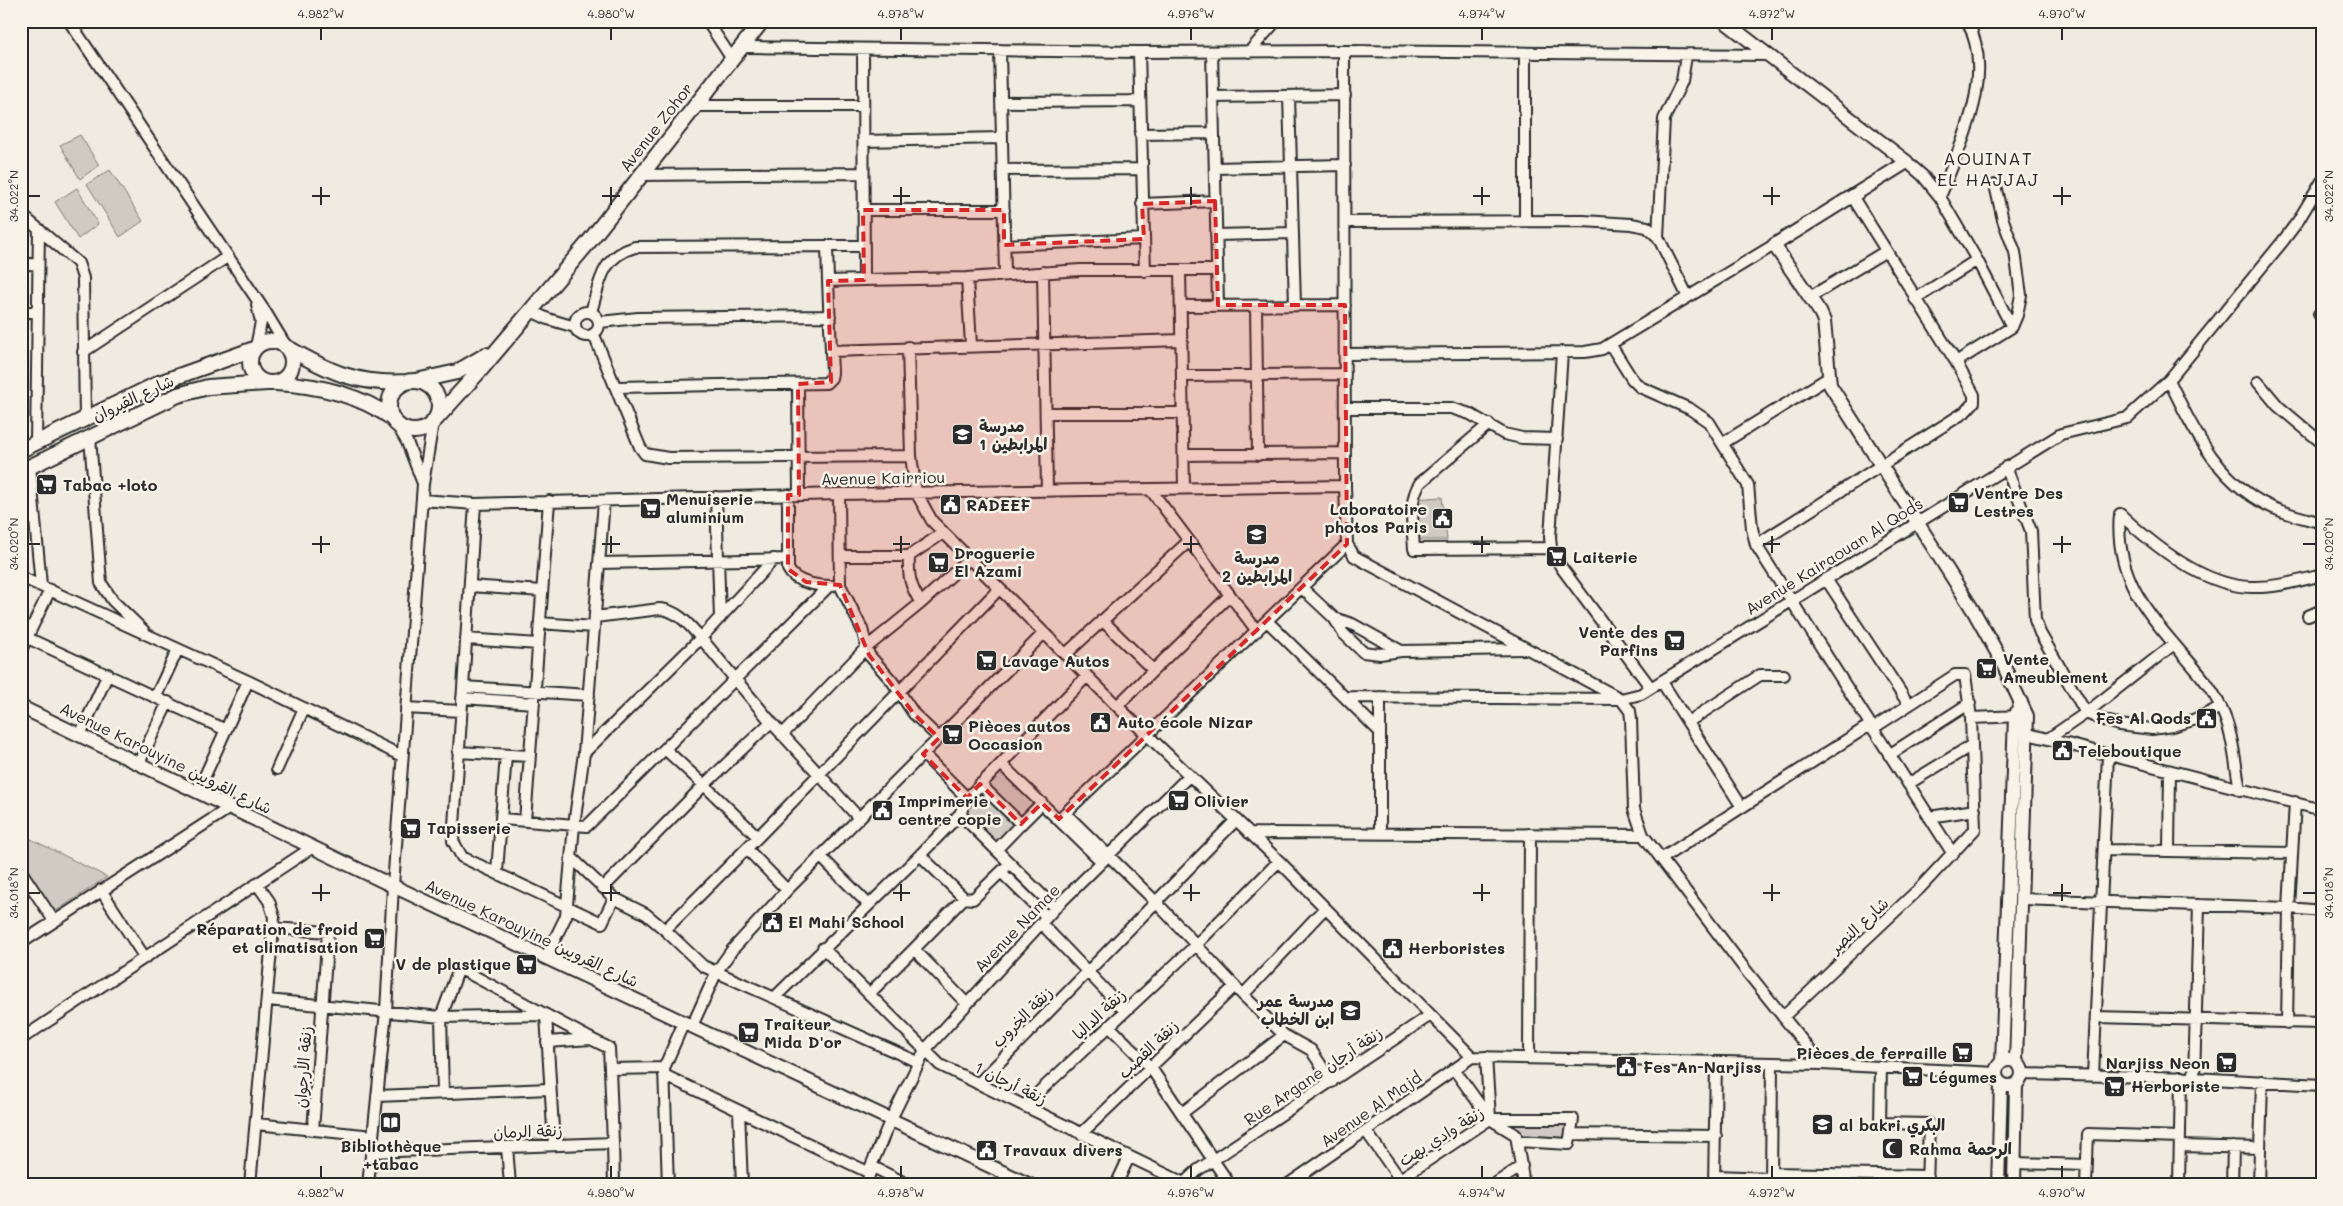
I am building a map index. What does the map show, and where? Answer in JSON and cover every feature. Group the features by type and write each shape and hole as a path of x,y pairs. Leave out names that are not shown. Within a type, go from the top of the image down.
{"main road":[{"name":"Avenue Zohor","path":"434,421 588,243 762,21"},
{"path":"287,347 292,358 292,369 286,378 271,383 259,379 251,369 250,361 255,348 269,340 278,342 287,347 318,365 348,376 372,382 413,381 425,384 436,395 438,410 434,421 424,429 413,431 394,421 389,404 397,388 413,381"},
{"name":"Avenue Zohor","path":"413,381 457,372 499,347"},
{"name":"شارع القيروان","path":"21,450 174,377 255,348"},
{"name":"شارع القيروان","path":"26,468 192,390 234,384 271,383 327,390 373,406 394,421"}],"street":[{"path":"69,21 287,347"},
{"path":"707,21 732,59"},
{"path":"1249,52 1276,21"},
{"path":"1724,21 1923,176 1940,196 2012,326"},
{"path":"1940,196 1971,116 1976,89 1978,73 1977,52 1968,21"},
{"path":"742,47 1139,52 1768,56"},
{"path":"863,49 862,246 864,280"},
{"path":"1000,50 1005,275"},
{"path":"1139,52 1145,271"},
{"path":"1212,52 1218,305"},
{"path":"1344,52 1346,544 1354,556 1621,699 1630,711 1634,808 1643,835 1821,1064"},
{"path":"1525,54 1525,222"},
{"path":"1658,237 1664,118 1682,81 1686,56"},
{"path":"1213,97 1345,95"},
{"path":"1289,96 1295,305"},
{"path":"1001,102 1140,101"},
{"path":"694,106 864,106"},
{"path":"1140,134 1214,134"},
{"path":"864,141 1001,138"},
{"path":"1346,354 1585,352 1610,344 1907,162"},
{"path":"1215,168 1345,165"},
{"path":"1003,170 1141,169"},
{"path":"641,175 863,173"},
{"name":"Avenue Kairaouan Al Qods","path":"1346,696 1621,699 1641,694 1918,521 2062,434 2127,418 2169,380 2283,241 2298,221 2322,181"},
{"path":"1956,362 2012,326 2019,305 2020,284 2015,252 2003,220 1995,185"},
{"path":"1756,545 1966,412 1973,405 1974,395 1956,362 1852,196"},
{"path":"1142,204 1215,201"},
{"path":"863,210 1004,210"},
{"path":"21,214 78,263 83,278 85,419"},
{"path":"1346,222 1525,222 1631,224 1647,227 1658,237 1688,297"},
{"path":"36,442 39,229"},
{"path":"1216,235 1293,233"},
{"path":"1004,245 1144,239"},
{"path":"1774,245 1824,321 1830,384 1976,615 2021,702 2022,900 2014,1185"},
{"path":"617,387 821,384 829,382 832,373 827,246"},
{"path":"591,312 606,264 623,251 635,247 862,246"},
{"path":"1810,297 1886,251"},
{"path":"83,352 227,257"},
{"path":"1915,299 1977,260"},
{"path":"21,263 38,265"},
{"path":"1180,270 1184,488"},
{"path":"828,281 968,278 1043,272 1217,270"},
{"path":"1043,272 1047,490"},
{"path":"968,278 970,345"},
{"path":"255,299 261,322 255,348"},
{"path":"1182,306 1346,305"},
{"path":"1256,306 1258,454"},
{"path":"531,311 548,319 575,327 577,331 585,336 598,331 600,322 597,315 591,312 579,315 575,327"},
{"path":"21,312 37,312"},
{"path":"600,322 638,318 830,316"},
{"path":"594,334 638,442 646,454 668,458 911,456"},
{"path":"830,351 970,345 1182,340"},
{"path":"1610,344 1632,380 1640,387 1702,415 1709,422 1748,485 1752,528 1756,545 1953,854"},
{"path":"908,347 911,456 916,492 932,520 968,559 1188,776 1280,861 1472,1058 1821,1064 2000,1073"},
{"path":"1562,352 1550,537 1551,548 1561,567 1651,688"},
{"path":"1183,376 1345,374"},
{"path":"1723,443 1828,378"},
{"path":"2169,380 2192,427 2229,479 2242,490 2280,511 2322,523"},
{"path":"2258,382 2278,406 2322,444"},
{"path":"798,384 798,495"},
{"path":"1346,408 1451,408 1470,414 1504,434 1522,438 1557,439"},
{"path":"1046,413 1183,413"},
{"path":"394,421 414,457 423,484"},
{"path":"368,1185 386,1011 402,756 423,484 434,421"},
{"path":"1489,424 1420,483 1415,490 1413,500 1414,549 1551,548"},
{"path":"90,437 100,583 113,601 150,636"},
{"path":"1184,455 1345,453"},
{"path":"2006,467 2031,531 2035,620 2040,633 2086,713 2119,725 2152,729 2193,720 2221,707"},
{"path":"21,650 24,636 45,587 26,468"},
{"name":"Avenue Kairriou","path":"422,500 475,504 916,492 1346,486"},
{"path":"1150,489 1257,631"},
{"path":"839,494 840,585 862,629 866,646 874,662 900,692 914,714 939,738"},
{"path":"788,495 788,559 791,575 812,584 840,585"},
{"path":"716,497 720,618"},
{"path":"525,821 549,501"},
{"path":"546,958 566,916 574,825 584,753 604,501"},
{"path":"475,504 453,841 462,857 602,923 614,898"},
{"path":"2240,790 2226,722 2221,707 2202,677 2174,644 2128,580 2120,551 2118,532 2120,514 2144,536 2170,555 2215,579 2250,588 2285,585 2322,575"},
{"path":"840,556 910,556 943,533"},
{"path":"1066,654 1189,541"},
{"path":"1062,816 1346,544"},
{"path":"910,556 908,579 911,588 921,603"},
{"path":"584,753 701,638 774,559"},
{"path":"599,563 788,559"},
{"path":"782,735 866,646 921,603 968,559"},
{"path":"21,577 248,681 402,756"},
{"path":"1661,859 1909,705 1826,579"},
{"path":"470,586 542,592"},
{"path":"501,820 588,826 829,586"},
{"path":"665,930 900,692 998,588"},
{"path":"1302,588 1334,618 1343,633 1363,652 1380,654 1402,651 1527,649"},
{"path":"1117,706 1230,595"},
{"path":"540,623 595,622 660,609 670,610 679,615 701,638 818,776 858,818"},
{"path":"2308,616 2322,610"},
{"path":"1334,618 1352,624 1402,651"},
{"path":"1102,620 1153,670"},
{"path":"1267,621 1380,731"},
{"path":"668,1185 664,1072 717,971 728,955 787,890 1044,633"},
{"path":"24,636 226,730"},
{"path":"466,639 538,644"},
{"path":"2048,739 2086,713 2174,644"},
{"path":"156,696 178,649"},
{"path":"80,735 108,674"},
{"path":"1688,722 1760,675 1784,675"},
{"name":"شارع النصر","path":"1783,1017 1919,889 1975,828 1971,718 1965,675 1955,675 1909,705"},
{"path":"775,997 960,814 968,798 980,784 1087,676"},
{"path":"198,791 248,681"},
{"path":"1662,682 1742,807"},
{"path":"462,693 535,692 589,695"},
{"path":"462,693 534,703"},
{"path":"1380,697 1380,832"},
{"path":"139,763 168,702"},
{"path":"1889,754 1970,703"},
{"name":"Avenue Karouyine شارع القرويين","path":"21,707 393,886 1030,1185"},
{"path":"277,769 304,708"},
{"path":"406,708 461,711"},
{"path":"1971,718 2021,716"},
{"path":"603,888 704,785 771,722"},
{"path":"2021,732 2322,810"},
{"path":"1998,1185 2000,1073 2021,732"},
{"path":"1908,784 1972,745"},
{"path":"666,749 758,836"},
{"path":"458,752 529,756"},
{"path":"923,754 968,798"},
{"path":"2093,1076 2108,754"},
{"path":"497,872 506,755"},
{"path":"1001,764 1042,803 1062,816 1106,858 1156,901 1243,995 1284,1035 1311,1050 1332,1082"},
{"path":"2169,850 2170,770"},
{"name":"Avenue Namae","path":"867,1185 891,1119 924,1050 1055,908 1188,776"},
{"path":"980,784 1021,824"},
{"path":"2288,1023 2289,908 2295,802"},
{"path":"996,850 1042,803"},
{"path":"21,943 231,807"},
{"path":"1929,817 1975,810"},
{"path":"960,814 1055,908"},
{"name":"زنقة الخروب","path":"978,1084 1236,820"},
{"path":"1249,832 1643,835"},
{"path":"1529,1058 1530,834"},
{"path":"21,1039 313,847"},
{"path":"747,849 787,890"},
{"path":"2105,850 2292,853"},
{"path":"920,855 964,898 973,899 1009,863"},
{"path":"820,856 868,904"},
{"path":"572,857 614,898 646,914 703,966 918,1062"},
{"name":"زنقة الداليا","path":"1024,1106 1196,945 1280,861"},
{"path":"21,871 54,921"},
{"path":"1001,872 1088,972 1125,1011"},
{"path":"250,1185 273,928 273,910 257,884"},
{"path":"101,890 145,958"},
{"path":"869,994 964,898"},
{"path":"2022,900 2101,901 2289,908 2322,911"},
{"path":"2194,1078 2199,905"},
{"path":"1243,995 1326,908"},
{"name":"زنقة الأرجوان","path":"273,928 328,932 313,1130"},
{"name":"زنقة أرجان 1","path":"824,948 940,1065 1183,1184 1214,1160"},
{"path":"914,950 966,1003"},
{"path":"443,1093 441,1016 459,968 609,1048 614,1185"},
{"name":"زنقة القصب","path":"1081,1134 1235,986"},
{"path":"268,1000 441,1016 546,1016"},
{"path":"546,1016 549,1089 554,1145"},
{"name":"Rue Argane زنقة أرجان","path":"1214,1160 1429,1016"},
{"path":"2096,1017 2322,1023"},
{"path":"1110,1026 1150,1068 1230,1185"},
{"path":"1182,1113 1284,1035"},
{"path":"547,1042 591,1039"},
{"name":"Avenue Al Majd","path":"1287,1185 1472,1058"},
{"path":"1486,1058 1490,1119"},
{"path":"2000,1073 2010,1060 2018,1074"},
{"path":"1716,1062 1715,1180 1771,1178 1928,1180 1929,1124 1880,1123 1881,1067"},
{"path":"1771,1178 1772,1063"},
{"path":"610,1070 664,1072 739,1111 909,1185"},
{"path":"1454,1070 1490,1119 1516,1138 1569,1144 1571,1134 1716,1136"},
{"path":"2000,1073 2008,1086 2018,1074"},
{"path":"2018,1074 2194,1078 2322,1085"},
{"path":"2179,1185 2181,1078"},
{"path":"2259,1185 2262,1082"},
{"path":"377,1096 549,1089"},
{"path":"739,1111 742,1185"},
{"name":"زنقة وادي بهت","path":"1402,1182 1490,1119 1572,1119 1571,1134"},
{"path":"256,1124 373,1136"},
{"path":"1366,1131 1402,1182"},
{"path":"2086,1185 2088,1134 2260,1148"},
{"path":"1516,1138 1524,1185"},
{"name":"زنقة الرمان","path":"371,1152 612,1143"},
{"path":"507,1147 510,1185"},
{"path":"2232,1185 2233,1147"},
{"path":"1116,1185 1129,1157"},
{"path":"2014,1163 2087,1166"},
{"path":"1493,1185 1522,1166"}],"highlighted area":[{"path":"1215,201 1218,305 1345,305 1347,544 1059,819 1042,803 1021,824 980,784 967,798 923,754 939,738 914,714 869,655 840,585 806,582 788,569 788,495 799,495 798,384 831,382 828,281 864,280 863,210 1004,210 1004,245 1144,239 1142,204"}],"shaded area":[{"path":"80,135 99,165 80,179 60,145"},
{"path":"110,170 143,221 120,237 87,184"},
{"path":"77,188 98,224 78,239 55,202"},
{"path":"1442,497 1447,540 1414,540 1413,499"},
{"path":"1001,764 1042,803 996,850 960,814"},
{"path":"21,834 107,877 50,915 21,864"},
{"path":"1490,1119 1573,1120 1568,1142 1518,1138"}],"place":[{"name":"مدرسة المرابطين 1","path":"963,435"},
{"name":"Tabac +loto","path":"47,485"},
{"name":"Ventre Des Lestres","path":"1958,502"},
{"name":"RADEEF","path":"950,505"},
{"name":"Menuiserie aluminium","path":"650,508"},
{"name":"Laboratoire photos Paris","path":"1443,518"},
{"name":"مدرسة المرابطين 2","path":"1257,534"},
{"name":"Laiterie","path":"1557,557"},
{"name":"Droguerie El Azami","path":"938,562"},
{"name":"Vente des Parfins","path":"1674,641"},
{"name":"Lavage Autos","path":"986,661"},
{"name":"Vente Ameublement","path":"1987,668"},
{"name":"Fes Al Qods","path":"2207,718"},
{"name":"Auto école Nizar","path":"1101,722"},
{"name":"Pièces autos Occasion","path":"952,735"},
{"name":"Teleboutique","path":"2062,751"},
{"name":"Olivier","path":"1178,801"},
{"name":"Imprimerie centre copie","path":"882,810"},
{"name":"Tapisserie","path":"411,828"},
{"name":"El Mahi School","path":"772,922"},
{"name":"Réparation de froid et climatisation","path":"374,938"},
{"name":"Herboristes","path":"1392,948"},
{"name":"V de plastique","path":"527,964"},
{"name":"مدرسة عمر ابن الخطاب","path":"1350,1010"},
{"name":"Traiteur Mida D'or","path":"748,1033"},
{"name":"Pièces de ferraille","path":"1963,1053"},
{"name":"Narjiss Neon","path":"2226,1063"},
{"name":"Fes An-Narjiss","path":"1627,1067"},
{"name":"Légumes","path":"1913,1077"},
{"name":"Herboriste","path":"2115,1086"},
{"name":"Bibliothèque +tabac","path":"391,1122"},
{"name":"al bakri البكري","path":"1823,1125"},
{"name":"Rahma الرحمة","path":"1893,1149"},
{"name":"Travaux divers","path":"987,1150"}],"district":[{"name":"AOUINAT EL HAJJAJ","path":"1988,169"}]}
